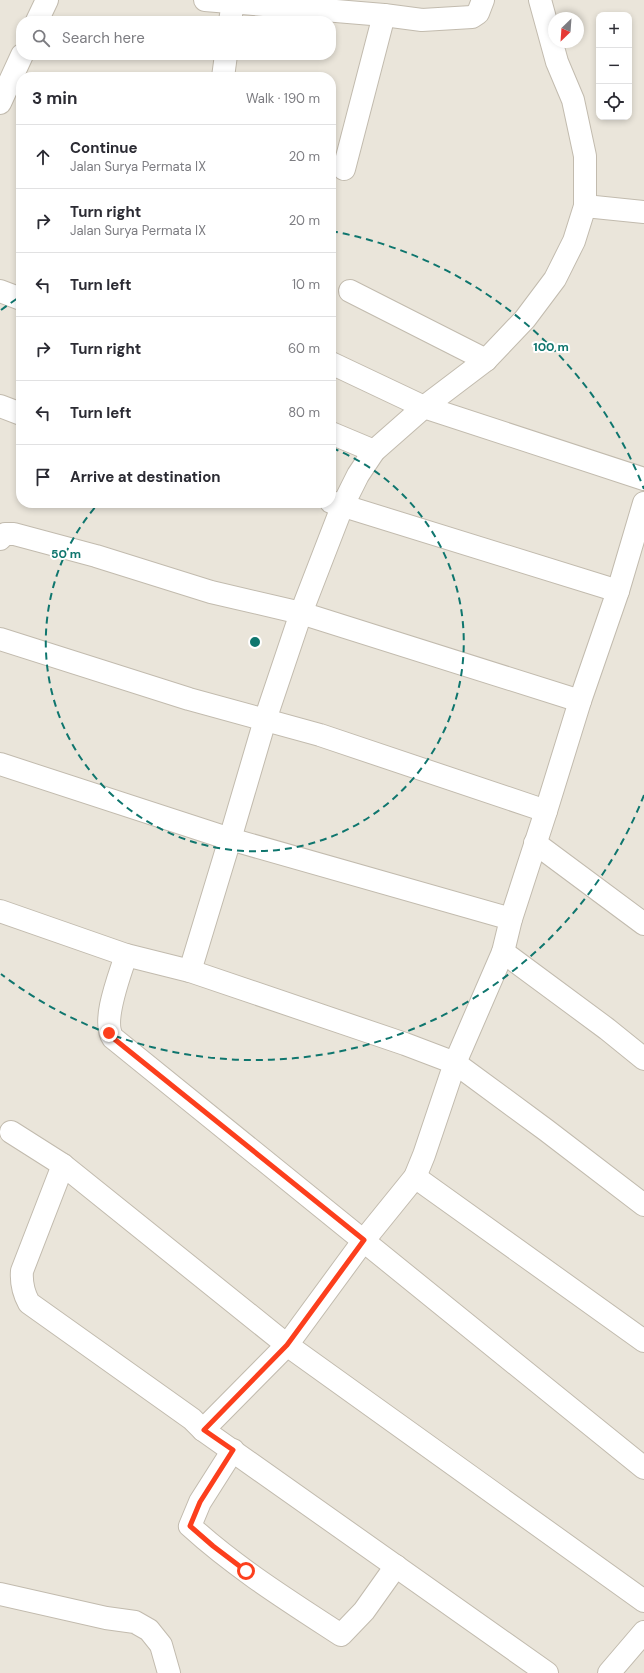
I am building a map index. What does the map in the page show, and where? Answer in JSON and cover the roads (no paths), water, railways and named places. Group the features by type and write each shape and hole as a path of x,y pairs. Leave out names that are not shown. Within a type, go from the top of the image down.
{"street":[{"path":"39,16 47,0"},
{"path":"205,0 231,12 384,15 422,20 472,17 478,13 483,0"},
{"path":"540,0 558,62 573,100 585,156 585,206 574,241 555,279 525,319 486,360 424,406 374,452 358,476 336,504 618,592"},
{"path":"344,169 384,15"},
{"path":"0,103 20,60"},
{"path":"224,72 225,60"},
{"path":"585,206 644,212"},
{"path":"0,291 16,297"},
{"path":"350,291 486,360"},
{"path":"336,365 424,406 644,479"},
{"path":"0,406 16,412"},
{"path":"336,435 374,452"},
{"path":"204,1430 287,1345 364,1240 415,1177 455,1063 503,952 511,919 580,701 618,592 644,503"},
{"path":"190,972 265,720 335,508"},
{"path":"0,539 5,534 14,534 96,556 211,592 301,614 580,701"},
{"path":"0,639 104,673 320,735 546,811"},
{"path":"0,764 230,839 511,919"},
{"path":"535,843 644,924"},
{"path":"0,911 126,955 190,972 405,1044 455,1063 644,1205"},
{"path":"503,952 607,1029 644,1059"},
{"path":"126,955 109,1013 109,1033 113,1038 644,1468"},
{"path":"11,1132 63,1165 287,1345 644,1601"},
{"path":"63,1165 25,1260 21,1282 29,1303 192,1419 204,1430 548,1673"},
{"path":"415,1177 644,1341"},
{"path":"233,1450 200,1502 190,1526 246,1571 341,1634 364,1611 396,1566"},
{"path":"0,1594 106,1618 135,1622 149,1630 161,1645 169,1673"},
{"path":"609,1673 644,1632"}]}
